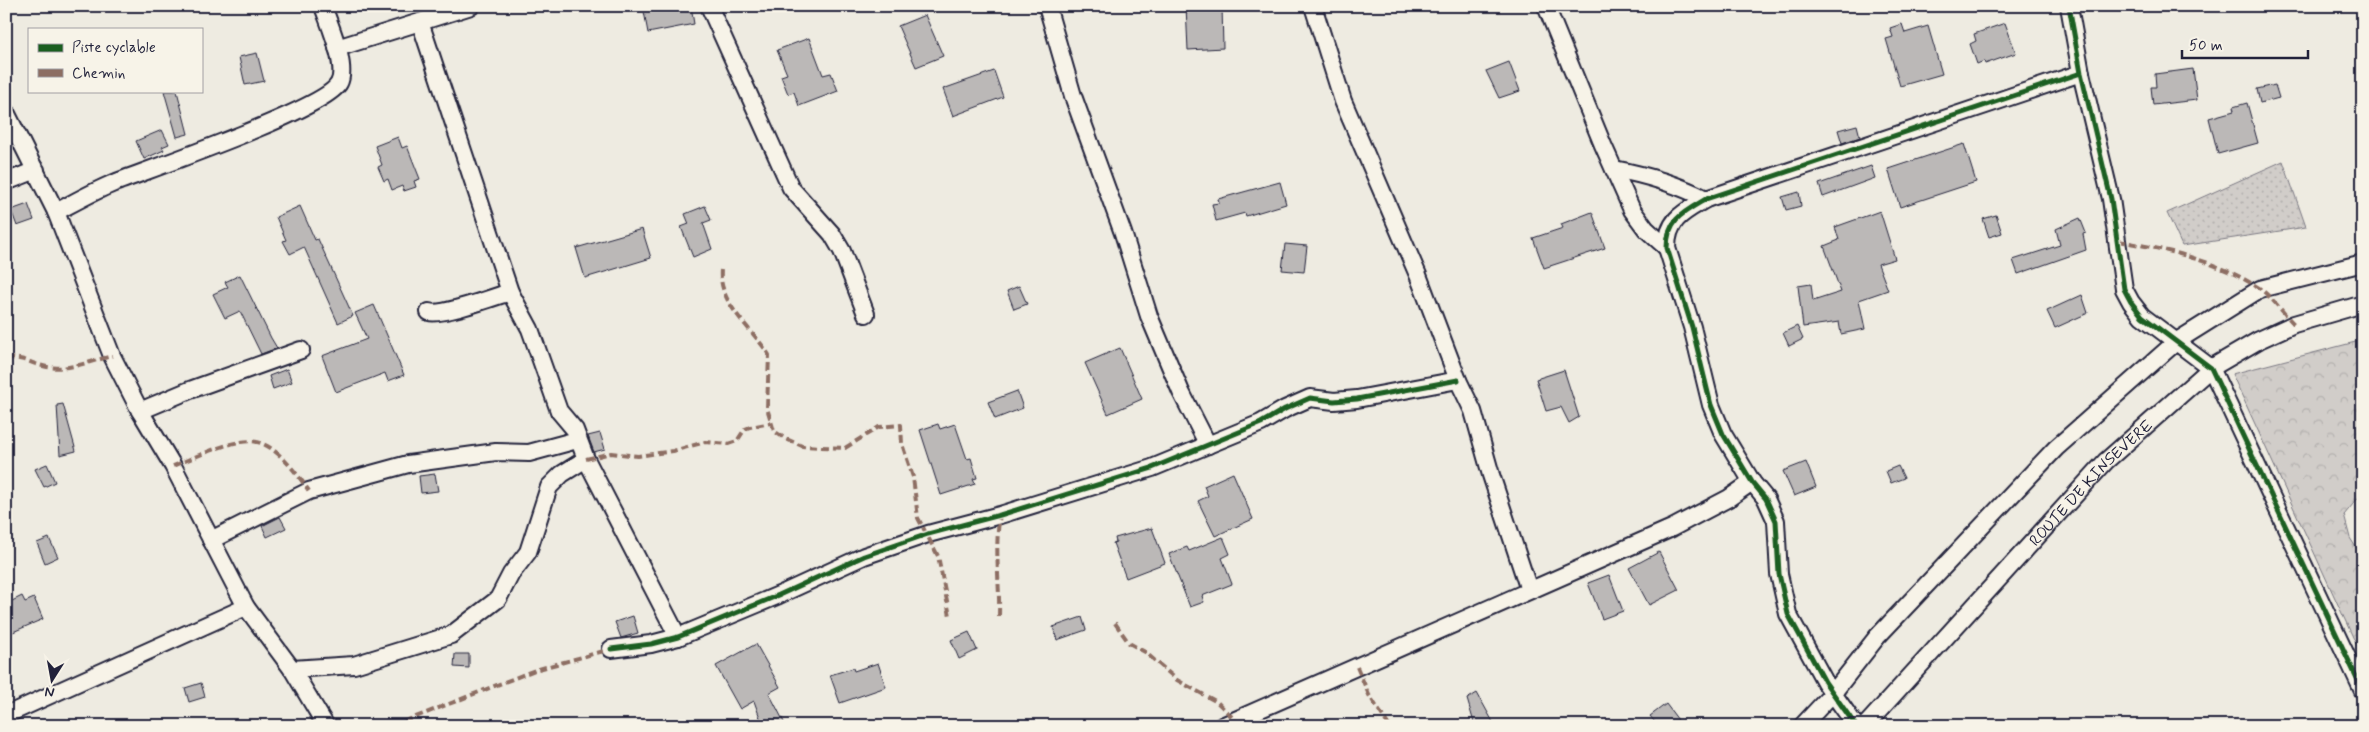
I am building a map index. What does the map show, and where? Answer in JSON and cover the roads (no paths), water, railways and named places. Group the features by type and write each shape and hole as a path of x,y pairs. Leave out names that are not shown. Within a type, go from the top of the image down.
{"street":[{"path":"56,212 88,195 235,137 322,98 339,83 340,68 337,48 323,6"},
{"path":"337,48 471,6"},
{"path":"709,6 791,188 832,234 842,251 866,314"},
{"path":"1047,6 1073,96 1120,224 1150,316 1181,392 1208,445"},
{"path":"1313,6 1343,101 1424,289 1458,380 1473,411 1491,475 1528,590"},
{"path":"1546,6 1632,210 1646,229 1667,248"},
{"path":"2068,6 2081,73 2111,199 2124,288 2131,302 2142,316 2211,368 2363,691"},
{"path":"420,22 510,292 530,328 559,411 575,430 586,459 678,637"},
{"path":"1856,726 1833,693 1788,614 1779,574 1776,520 1766,498 1752,482 1723,434 1711,405 1692,327 1667,248 1667,235 1673,222 1683,212 1706,199 2081,73"},
{"path":"6,112 56,212 112,356 140,411 173,466 246,606 292,668 326,726"},
{"path":"1614,169 1640,174 1669,183 1706,199"},
{"path":"6,182 36,170"},
{"path":"1802,726 1833,693 1877,637 2056,448 2177,341 2260,289 2363,263"},
{"path":"430,312 447,310 510,292"},
{"name":"ROUTE DE KINSEVERE","path":"1865,726 2106,461 2211,368 2259,340 2294,324 2363,304"},
{"path":"140,411 190,390 301,350"},
{"path":"611,649 651,644 678,637 779,595 864,556 928,534 1000,515 1152,468 1261,423 1285,409 1310,398 1334,401 1357,399 1458,380"},
{"path":"211,540 310,491 408,464 496,452 529,453 578,440"},
{"path":"292,668 354,665 451,635 498,599 511,574 528,552 549,487 562,474 586,459"},
{"path":"1222,726 1672,528 1729,498 1752,482"},
{"path":"6,716 246,606"}]}
